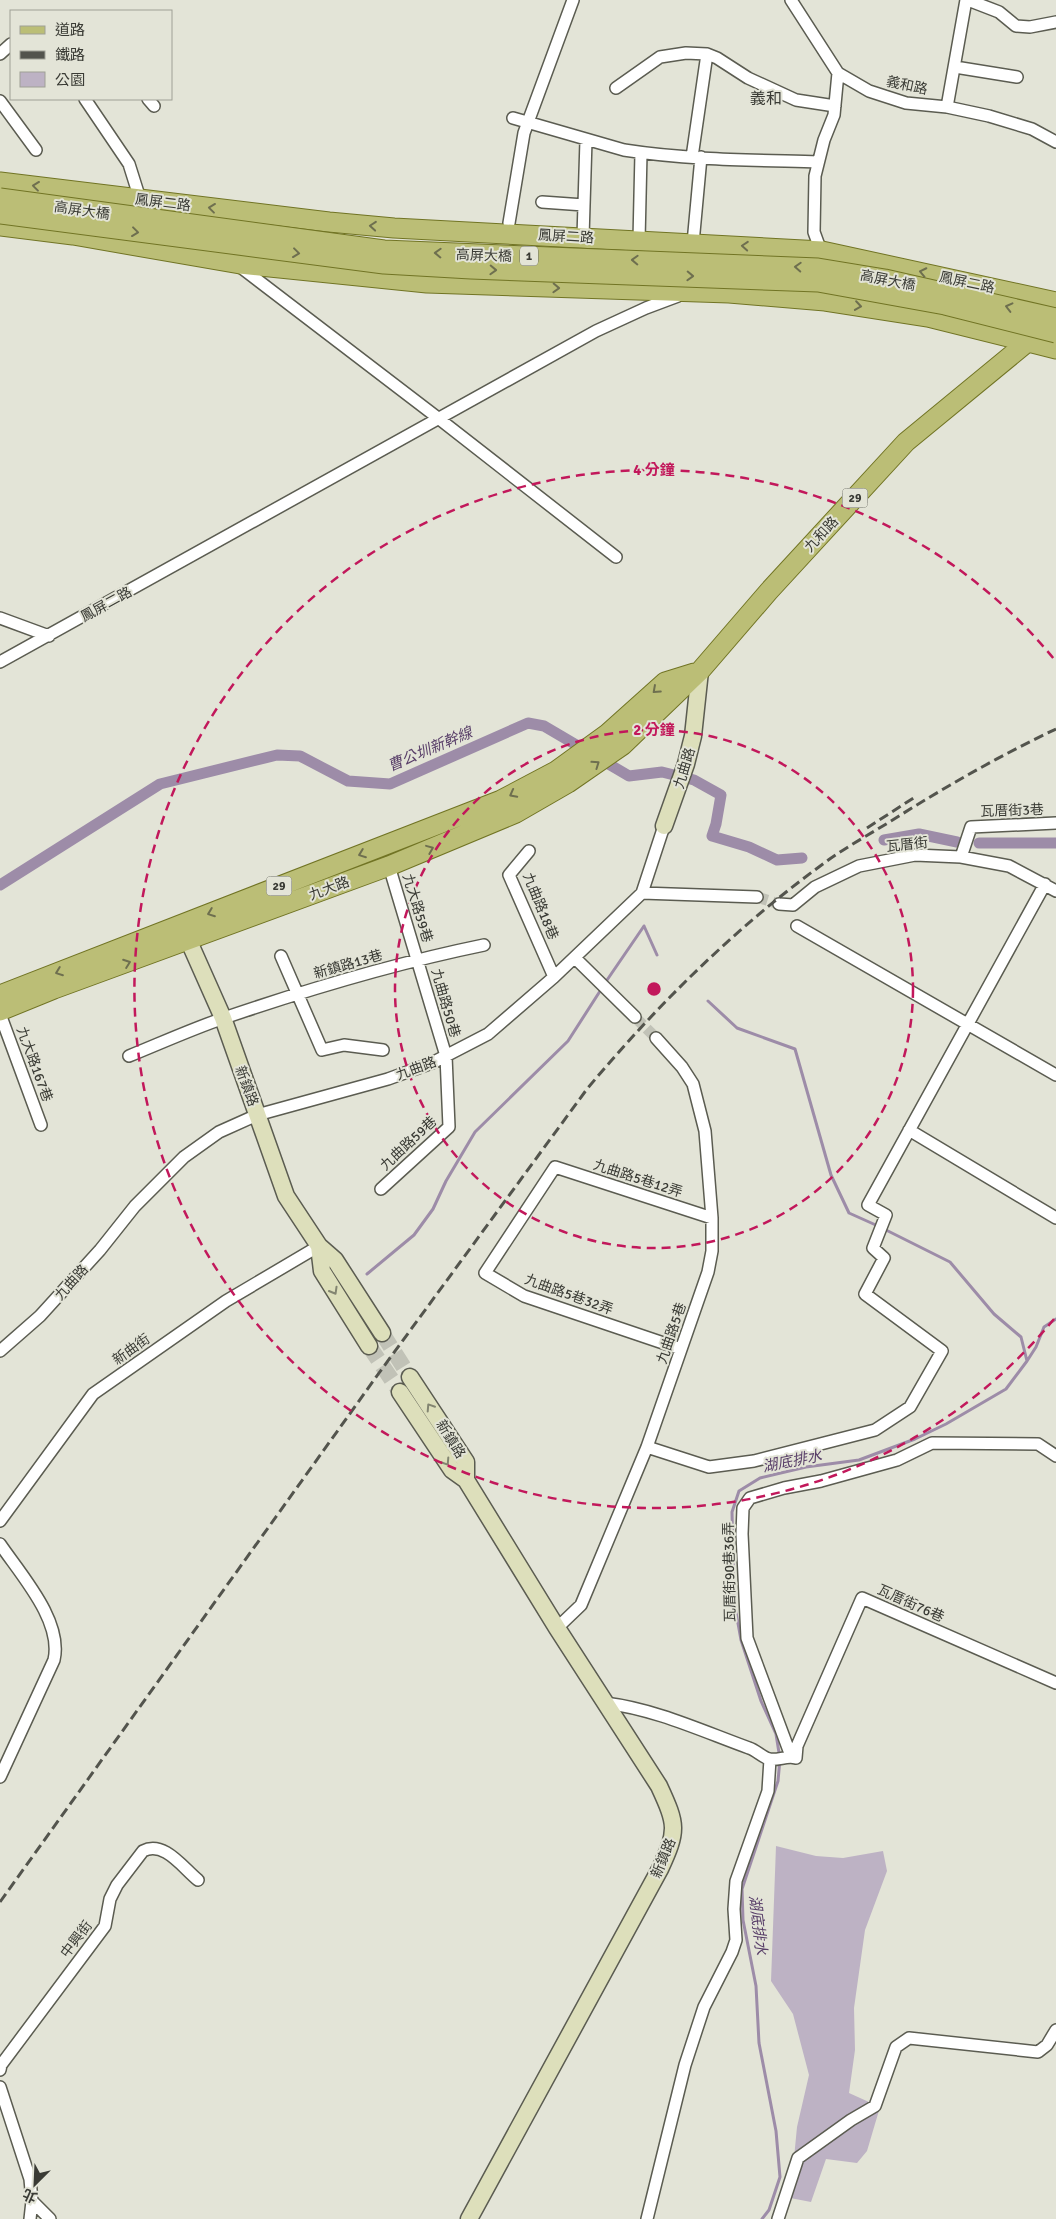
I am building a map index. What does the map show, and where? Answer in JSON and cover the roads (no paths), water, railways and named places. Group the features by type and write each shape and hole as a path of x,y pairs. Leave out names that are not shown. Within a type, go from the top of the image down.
{"main road":[{"name":"高屏大橋","path":"0,182 73,191"},
{"name":"鳳屏二路","path":"73,191 394,228 822,251 1056,302"},
{"name":"高屏大橋","path":"0,198 384,250 818,268 886,279 1056,318"},
{"name":"高屏大橋","path":"0,214 384,264 462,269 818,282 945,305 1056,333"},
{"name":"高屏大橋","path":"0,226 73,235"},
{"name":"鳳屏二路","path":"73,235 240,264 427,283 729,293 825,301 928,317 1056,349"},
{"name":"九和路","path":"562,777 623,745 700,671 768,592 906,442 1056,318"},
{"name":"29","path":"562,777 665,682 700,671"},
{"name":"九大路","path":"0,995 185,932 389,866 516,813 562,777"},
{"name":"九大路","path":"0,1012 185,932 502,800 562,777"}],"street":[{"path":"509,223 516,174 528,123 573,0"},
{"name":"義和路","path":"791,0 838,73 869,91 906,103 947,107 1032,129 1056,142"},
{"path":"947,107 967,0 999,12 1016,26 1030,27 1056,22"},
{"path":"0,54 10,45"},
{"path":"616,88 660,57 686,53 707,54 718,58 748,78 796,100 835,106"},
{"path":"693,243 696,157 707,54"},
{"path":"954,67 1018,77"},
{"path":"825,301 822,251 814,232 815,176 835,106 838,73"},
{"path":"85,100 129,164 140,199"},
{"path":"0,101 36,150"},
{"path":"513,118 586,140 641,153 818,162"},
{"path":"583,237 586,140"},
{"path":"639,240 641,153"},
{"path":"542,202 584,205"},
{"path":"240,264 243,269 616,557"},
{"name":"鳳屏二路","path":"0,662 596,331 646,308 688,292"},
{"path":"0,618 49,636"},
{"name":"九曲路","path":"0,1351 40,1316 100,1250 135,1206 184,1157 219,1132 257,1115 388,1079 446,1056 488,1034 575,958 642,893 686,764 693,736 700,671"},
{"name":"瓦厝街3巷","path":"961,857 971,827 1056,823"},
{"name":"九曲路18巷","path":"529,850 510,875 554,977"},
{"name":"瓦厝街","path":"778,904 793,905 815,887 859,866 915,856 961,857 1009,866 1056,891"},
{"name":"九大路59巷","path":"389,866 417,959"},
{"path":"647,1447 709,1467 754,1461 875,1430 910,1407 942,1351 865,1294 884,1258 873,1248 886,1216 868,1205 1045,884"},
{"path":"642,893 757,897"},
{"path":"797,926 1056,1075"},
{"name":"新鎮路","path":"185,932 223,1018 286,1196 319,1246 335,1260 382,1333"},
{"name":"新鎮路13巷","path":"130,1056 223,1018 298,994 417,959 484,945"},
{"path":"281,956 322,1050 344,1045 383,1050"},
{"path":"575,958 635,1017"},
{"name":"九曲路50巷","path":"417,959 446,1056"},
{"name":"九大路167巷","path":"0,1012 41,1125"},
{"name":"九曲路5巷","path":"557,1628 581,1605 647,1447 708,1272 712,1251 712,1218 705,1131 693,1084 682,1066 656,1038"},
{"name":"九曲路59巷","path":"381,1189 449,1127 446,1056"},
{"path":"908,1130 1056,1218"},
{"name":"九曲路5巷12弄","path":"555,1167 712,1218"},
{"name":"九曲路5巷32弄","path":"555,1167 485,1274 524,1296 681,1349"},
{"name":"新鎮路","path":"319,1246 322,1271 370,1346"},
{"name":"新曲街","path":"0,1520 93,1394 226,1301 319,1246"},
{"name":"新鎮路","path":"410,1377 466,1462 466,1480"},
{"name":"新鎮路","path":"400,1392 452,1470 466,1480 557,1628 660,1786 672,1815 674,1828 672,1843 469,2219"},
{"name":"瓦厝街90巷36弄","path":"791,1756 746,1638 742,1534 743,1508 750,1498 897,1460 932,1443 1038,1444 1056,1456"},
{"path":"0,1544 46,1612 55,1636 56,1649 54,1660 0,1777"},
{"name":"瓦厝街76巷","path":"791,1756 796,1758 797,1746 862,1598 1056,1683"},
{"path":"605,1703 628,1706 660,1716 753,1749 770,1759 791,1756"},
{"path":"647,2219 666,2135 690,2048 704,2007 732,1952 736,1940 734,1909 736,1881 768,1791 770,1759"},
{"name":"中興街","path":"0,2070 1,2065 105,1926 110,1899 117,1884 143,1851 149,1848 162,1849 198,1880"},
{"path":"778,2219 798,2158 851,2120 875,2106 896,2048 908,2038 1038,2052 1047,2045 1056,2030"},
{"path":"0,2087 30,2180 32,2201 30,2219"},
{"path":"32,2201 50,2219"}],"waterway":[{"name":"曹公圳新幹線","path":"0,885 160,784 277,755 300,756 348,781 390,784 528,723 544,726 629,776 662,772 694,780 721,795 712,836 749,847 777,860 802,858"},
{"name":"曹公圳新幹線","path":"884,840 919,834 957,842"},
{"name":"曹公圳新幹線","path":"979,843 1056,843"},
{"name":"湖底排水","path":"644,926 657,955"},
{"path":"605,983 644,926"},
{"path":"367,1274 414,1235 433,1209 446,1181 475,1132 568,1041 602,988"},
{"name":"湖底排水","path":"708,1001 737,1028 795,1049 831,1175 849,1213 878,1226"},
{"name":"湖底排水","path":"762,2219 769,2210 780,2177 776,2131 759,2043 756,1986 743,1920 742,1889 778,1781 780,1759 776,1734 761,1701 741,1640 734,1601 732,1512 739,1491 760,1478 806,1467 859,1460 915,1439 946,1424 1006,1389 1027,1361 1021,1337 994,1314 950,1262 884,1229"},
{"path":"1027,1361 1036,1347 1044,1327 1056,1319"}],"tunnel":[{"path":"757,897 779,904"},
{"path":"635,1017 656,1038"},
{"path":"382,1333 410,1377"},
{"path":"369,1346 400,1392"}],"railway":[{"path":"0,1902 379,1373 587,1089 614,1057 670,997 730,939 827,861 952,784 1056,729"},
{"path":"867,828 915,797"}],"district":[{"name":"義和","path":"766,98"}]}
